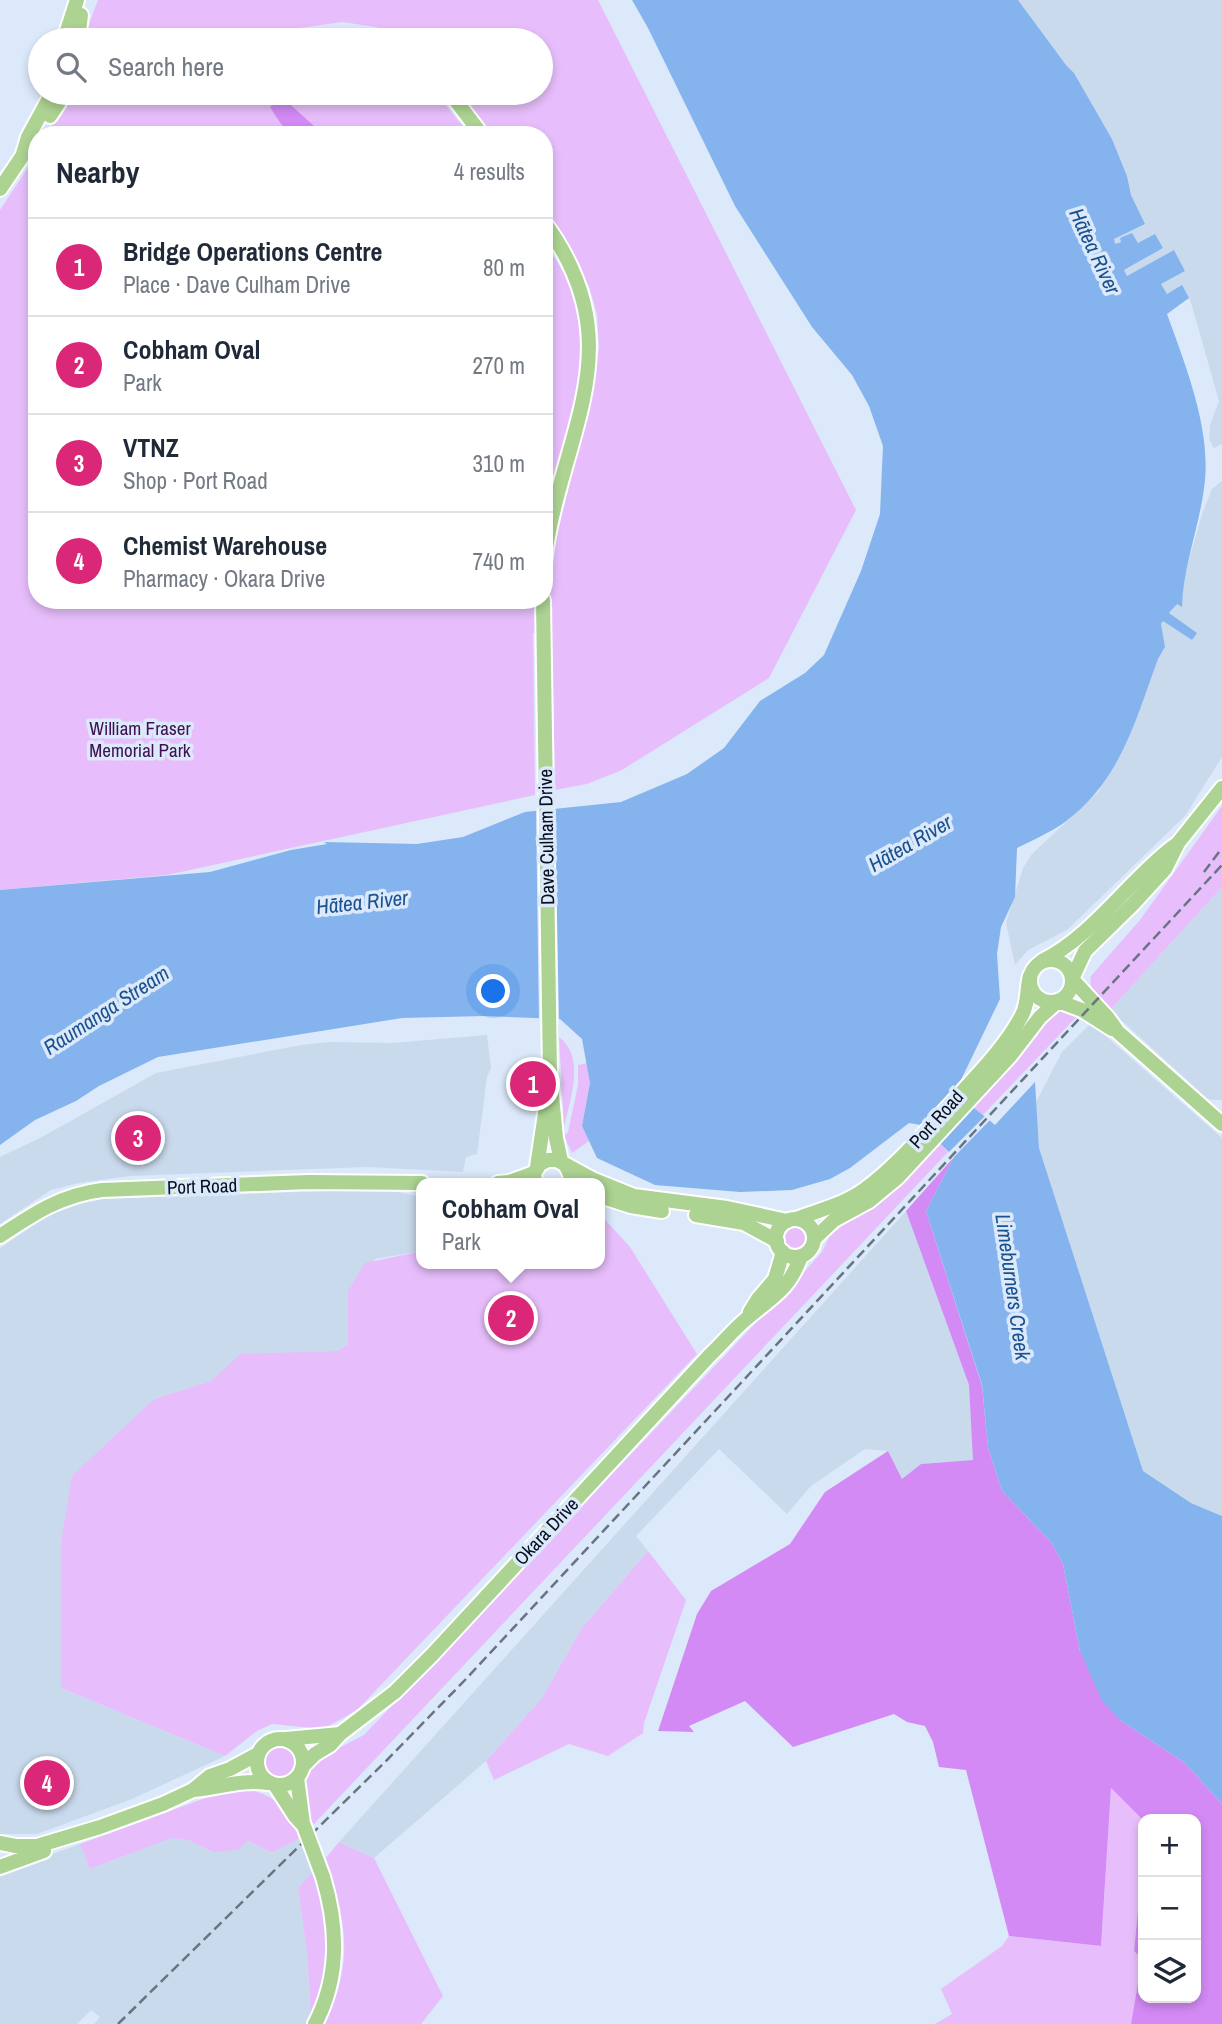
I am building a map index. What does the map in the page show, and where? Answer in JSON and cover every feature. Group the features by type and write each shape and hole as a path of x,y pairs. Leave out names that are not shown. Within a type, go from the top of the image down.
{"main road":[{"path":"68,28 77,0"},
{"path":"78,28 85,0"},
{"path":"34,126 45,105"},
{"path":"44,126 57,105"},
{"path":"459,105 475,126"},
{"path":"23,153 28,137"},
{"path":"0,189 28,147"},
{"path":"553,236 569,260 580,285 590,343 585,393 553,514"},
{"name":"Dave Culham Drive","path":"542,609 550,1074 556,1138 570,1178"},
{"name":"Port Road","path":"985,1075 1010,1056 1040,1017 1069,992 1085,951 1165,869 1178,843 1222,788"},
{"name":"Port Road","path":"814,1239 834,1220 869,1201 985,1075 1022,1016 1028,1000 1030,976 1037,965 1059,952 1154,861 1178,843"},
{"path":"1042,961 1061,962 1070,972 1072,979 1118,1032 1222,1124"},
{"path":"1030,976 1031,989 1045,1001 1058,1001 1082,1010 1104,1026 1118,1032"},
{"name":"Dave Culham Drive","path":"535,1174 550,1074"},
{"name":"Port Road","path":"792,1220 840,1204 863,1191 911,1156"},
{"path":"535,1174 548,1160 595,1178"},
{"name":"Port Road","path":"0,1236 48,1204 93,1191 309,1182 416,1184"},
{"path":"605,1183 634,1196 792,1220 809,1225 814,1239 812,1248 801,1256 791,1257 754,1227 728,1219 631,1206 605,1198"},
{"path":"780,1247 779,1229 792,1220"},
{"name":"Okara Drive","path":"746,1319 758,1298 775,1279 780,1247"},
{"name":"Okara Drive","path":"300,1772 315,1754 395,1692 432,1655 746,1319 771,1301 786,1285 801,1256"},
{"path":"315,2024 328,1992 333,1969 333,1917 323,1877 303,1826 257,1768 258,1754 263,1746 272,1740 340,1734"},
{"path":"285,1739 293,1742 300,1751 303,1826"},
{"path":"0,1843 27,1847 59,1841 163,1804 193,1790 210,1776 258,1754"},
{"path":"193,1790 239,1782 286,1785 300,1772"},
{"path":"0,1867 57,1846 59,1841"}],"shaded area":[{"path":"1018,0 1222,0 1222,444 1214,448 1209,439 1210,425 1219,401 1192,306 1189,298 1167,294 1161,284 1185,271 1174,250 1127,276 1124,270 1163,248 1138,243 1132,233 1115,245 1113,239 1145,224 1131,195 1127,176 1112,139 1074,73"},
{"path":"291,105 314,126 284,126 270,107"},
{"path":"1222,481 1222,757 1185,816 1067,930 1028,950 1015,965 1006,923 1023,868 1032,854 1099,791 1165,647 1161,624 1163,620 1192,640 1196,634 1169,614 1177,603 1182,606 1182,583 1203,511 1212,489"},
{"path":"1222,887 1222,1100 1214,1100 1208,1099 1110,1010"},
{"path":"1091,1023 1222,1138 1222,1516 1191,1503 1143,1471 1039,1148 1036,1102 1062,1052"},
{"path":"487,1035 491,1068 487,1077 477,1154 466,1157 463,1172 367,1167 130,1176 51,1190 0,1224 0,1157 42,1137 156,1073 301,1045 329,1042 392,1043"},
{"path":"954,1157 926,1211 982,1386 988,1447 1002,1491 1051,1542 1063,1564 1080,1651 1120,1720 1185,1763 1222,1804 1222,2024 1131,2024 1138,1983 1138,2003 1201,2003 1201,1814 1138,1815 1111,1788 1101,1946 1009,1936 966,1770 939,1767 933,1742 925,1726 907,1722 894,1714 793,1747 745,1701 689,1726 694,1732 658,1731 697,1614 711,1591 790,1544 825,1492 888,1451 902,1479 921,1464 973,1460 969,1385 906,1211"},
{"path":"383,1189 416,1196 416,1252 375,1259 348,1291 348,1344 337,1351 240,1355 211,1381 154,1399 61,1542 61,1688 225,1756 132,1799 37,1834 0,1834 0,1248 49,1215 101,1199"},
{"path":"906,1211 969,1385 974,1460 921,1464 902,1479 888,1451 865,1449 811,1486 787,1514 719,1449 636,1536 648,1551 581,1629 542,1698 486,1761 374,1858 339,1842"},
{"path":"172,1838 188,1840 213,1852 248,1841 272,1853 300,1838 313,1871 298,1888 307,1954 311,2018 306,2024 94,2024 100,2017 91,2010 77,2024 0,2024 0,1873 80,1844 90,1869"},
{"path":"1138,1910 1138,1955 1134,1951"}],"green space":[{"path":"98,0 598,0 856,510 769,678 622,770 587,784 555,790 552,634 548,633 549,609 553,609 553,564 557,535 584,425 599,348 597,314 589,286 553,226 553,126 481,126 466,105 553,105 553,28 378,28 342,22 300,28 88,28"},
{"path":"66,105 446,105 463,126 52,126"},
{"name":"William Fraser Memorial Park","path":"28,168 28,609 537,609 537,633 533,633 535,795 167,875 0,890 0,210"},
{"path":"553,255 571,285 585,341 581,375 553,486"},
{"path":"1222,806 1222,887 1110,1010 1093,991 1091,976 1140,920"},
{"path":"1069,1009 1081,1012 982,1116 974,1108 1053,1014"},
{"path":"559,1037 572,1056 574,1067 572,1092 564,1127"},
{"path":"587,1063 590,1083 582,1126 589,1141 572,1153 564,1136 568,1132 578,1085 578,1065"},
{"path":"940,1144 948,1152 312,1826 305,1790 312,1767 333,1751 364,1735 805,1271 822,1252 829,1237 869,1209"},
{"path":"605,1220 630,1247 697,1354 357,1710 323,1729 272,1724 257,1731 225,1756 61,1688 61,1542 72,1476 154,1399 211,1381 240,1354 337,1351 348,1344 348,1291 365,1263 416,1252 416,1269 605,1269"},
{"path":"795,1225 804,1229 808,1238 804,1247 795,1251 786,1247 782,1238 786,1229"},
{"path":"648,1551 686,1600 644,1723 643,1733 608,1756 569,1744 494,1780 486,1761 542,1698 581,1629"},
{"path":"281,1745 293,1750 298,1762 293,1774 281,1779 269,1774 264,1762 269,1750"},
{"path":"1111,1788 1138,1815 1138,1910 1134,1951 1138,1955 1138,1983 1131,2024 935,2024 952,2014 941,1989 1002,1946 1009,1936 1101,1946"},
{"path":"243,1789 263,1794 279,1804 291,1819 300,1838 272,1853 248,1841 238,1850 213,1852 188,1840 172,1838 90,1869 80,1844 227,1790"},
{"path":"339,1842 374,1858 443,1996 421,2024 325,2024 338,1989 343,1962 342,1917 325,1859"},
{"path":"313,1871 331,1926 328,1979 311,2018 307,1954 298,1888"}],"water":[{"path":"632,0 1018,0 1074,73 1112,139 1127,176 1131,195 1145,224 1114,239 1115,244 1121,242 1120,238 1132,233 1138,243 1155,234 1163,248 1124,270 1127,276 1174,250 1185,271 1161,284 1167,294 1182,285 1189,298 1167,314 1195,396 1206,459 1200,512 1185,575 1182,607 1177,604 1169,613 1197,633 1192,640 1163,621 1161,624 1165,647 1124,748 1113,768 1100,788 1065,822 1017,848 1015,897 1001,927 997,954 1000,999 959,1084 974,1108 995,1125 1035,1082 1039,1148 1143,1471 1191,1503 1222,1516 1222,1804 1185,1763 1120,1720 1102,1701 1080,1651 1063,1564 1051,1542 1002,1491 988,1447 982,1385 926,1211 954,1157 921,1125 909,1123 850,1168 830,1179 792,1190 740,1192 655,1185 597,1158 582,1126 590,1083 582,1039 560,1019 485,1016 402,1018 158,1057 35,1120 0,1145 0,890 210,872 291,850 327,844 324,842 417,844 463,837 525,812 621,802 687,774 724,748 760,701 805,673 824,655 861,571 880,514 883,446 869,406 852,375 812,327 735,206"}],"pier":[{"path":"555,806 559,1023 539,1022 536,808"},
{"path":"986,1115 991,1119 952,1159 947,1154"}],"railway":[{"path":"1204,872 1222,848"},
{"path":"118,2024 465,1680 1222,865"}],"place":[{"name":"Bridge Operations Centre","path":"533,1084"},
{"name":"VTNZ","path":"138,1138"},
{"name":"Cobham Oval","path":"511,1318"},
{"name":"Chemist Warehouse","path":"47,1783"}],"water label":[{"name":"Hātea River","path":"1095,251"},
{"name":"Hātea River","path":"910,843"},
{"name":"Hātea River","path":"362,902"},
{"name":"Raumanga Stream","path":"106,1010"},
{"name":"Limeburners Creek","path":"1013,1287"}]}
